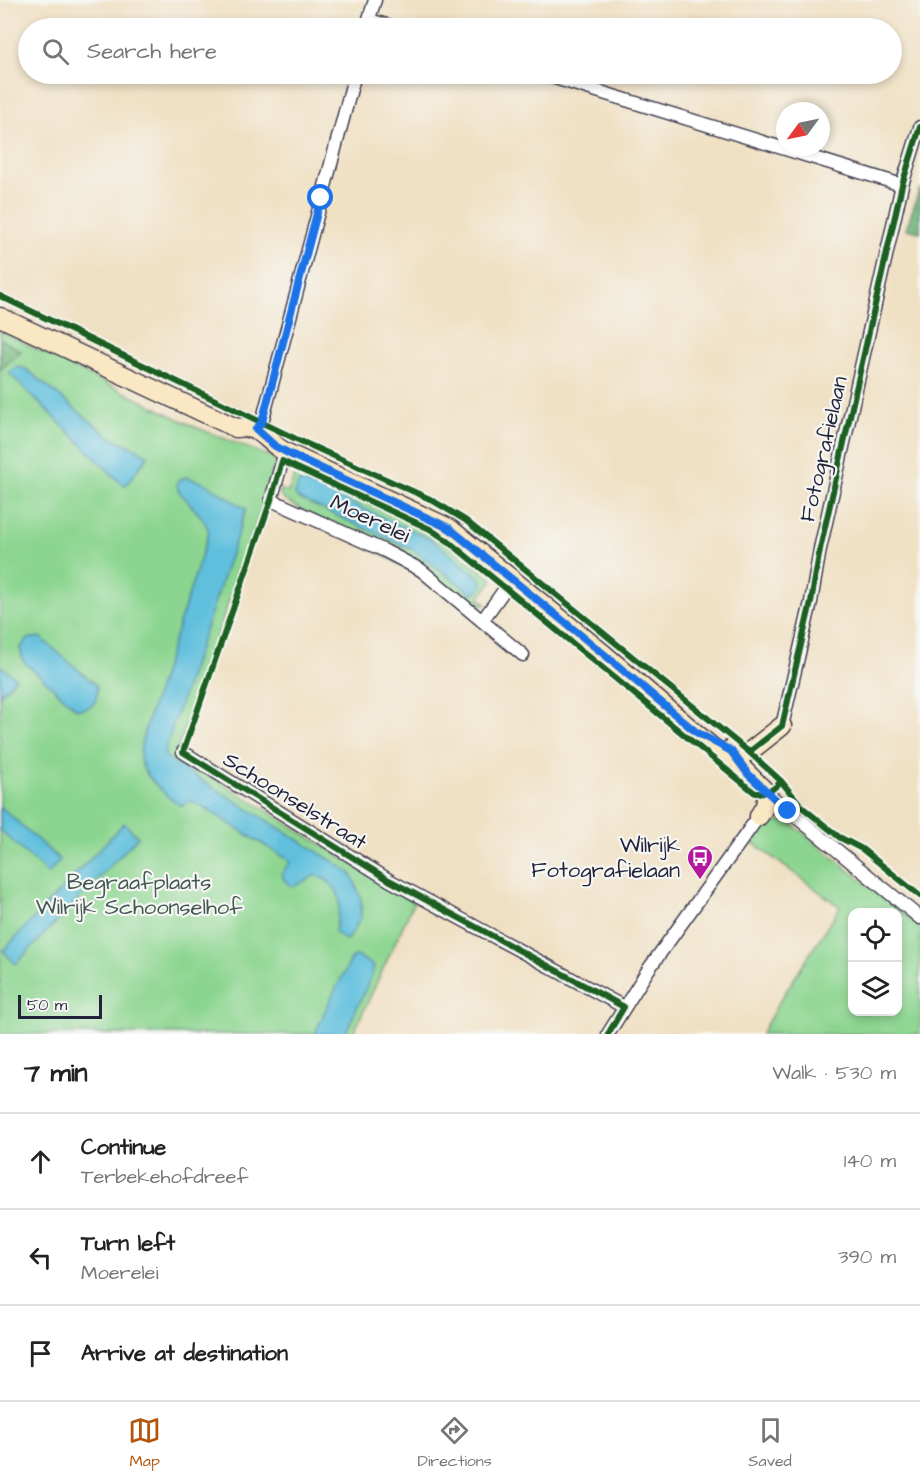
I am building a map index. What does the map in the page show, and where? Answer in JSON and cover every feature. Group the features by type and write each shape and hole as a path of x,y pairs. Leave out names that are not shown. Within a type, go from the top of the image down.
{"street":[{"path":"369,18 375,0"},
{"path":"0,317 236,428 246,426 256,429 262,422 352,84"},
{"path":"574,84 902,185"},
{"name":"Fotografielaan","path":"736,756 749,753 782,726 812,602 820,549 902,185 920,127"},
{"name":"Moerelei","path":"256,429 285,452 449,528 720,754 729,758 736,756"},
{"name":"Moerelei","path":"285,452 271,500 385,551 421,570 523,655"},
{"path":"482,621 512,579"},
{"name":"Schoonselstraat","path":"183,752 389,880 624,1007"},
{"path":"736,756 743,769 767,793 920,918"},
{"path":"608,1034 648,970 759,816 765,806 767,793"}],"green space":[{"path":"920,188 920,232 906,229"},
{"name":"Begraafplaats Wilrijk Schoonselhof","path":"0,331 195,427 276,459 265,499 176,754 414,902 353,1034 0,1034"},
{"path":"0,339 21,351 0,370"},
{"path":"297,471 432,532 493,580 479,598 486,604 477,606 469,603 284,500 280,495 280,489 288,492"},
{"path":"788,821 896,908 848,908 848,1016 902,1016 902,913 920,927 920,1034 761,1034 840,907 749,840 757,831 771,823"}],"water":[{"path":"16,367 26,369 110,437 148,456 126,485 121,483 9,373"},
{"path":"185,477 205,483 246,509 166,747 165,756 352,875 361,899 361,917 346,940 335,932 339,898 333,885 316,875 292,886 284,880 282,873 291,861 202,806 190,801 182,806 176,803 152,781 143,767 140,754 146,726 209,532 204,520 178,490 177,482"},
{"path":"299,482 309,484 431,539 480,578 483,585 475,593 471,593 413,550 297,498 295,494"},
{"path":"40,637 97,686 96,700 91,706 77,709 23,661 20,648 28,639"},
{"path":"0,667 16,678 0,695"},
{"path":"0,806 60,860 48,874 0,830"},
{"path":"124,823 138,837 16,964 3,951"},
{"path":"353,956 374,966 345,1034 315,1034 328,1004"}],"cycle path":[{"path":"749,752 782,726 902,185 920,127"},
{"path":"0,296 296,439 430,499 465,520 749,752 781,781 802,807 839,837 862,849 920,896"},
{"path":"608,1034 624,1007 389,880 183,752 271,500 282,461 430,529 448,541 755,793 770,791 781,781"}],"place":[{"name":"Wilrijk Fotografielaan","path":"700,881"}],"route":[{"path":"321,198 262,422 256,429 275,446 290,454 449,528 696,732 731,751 743,769 788,811"}]}
